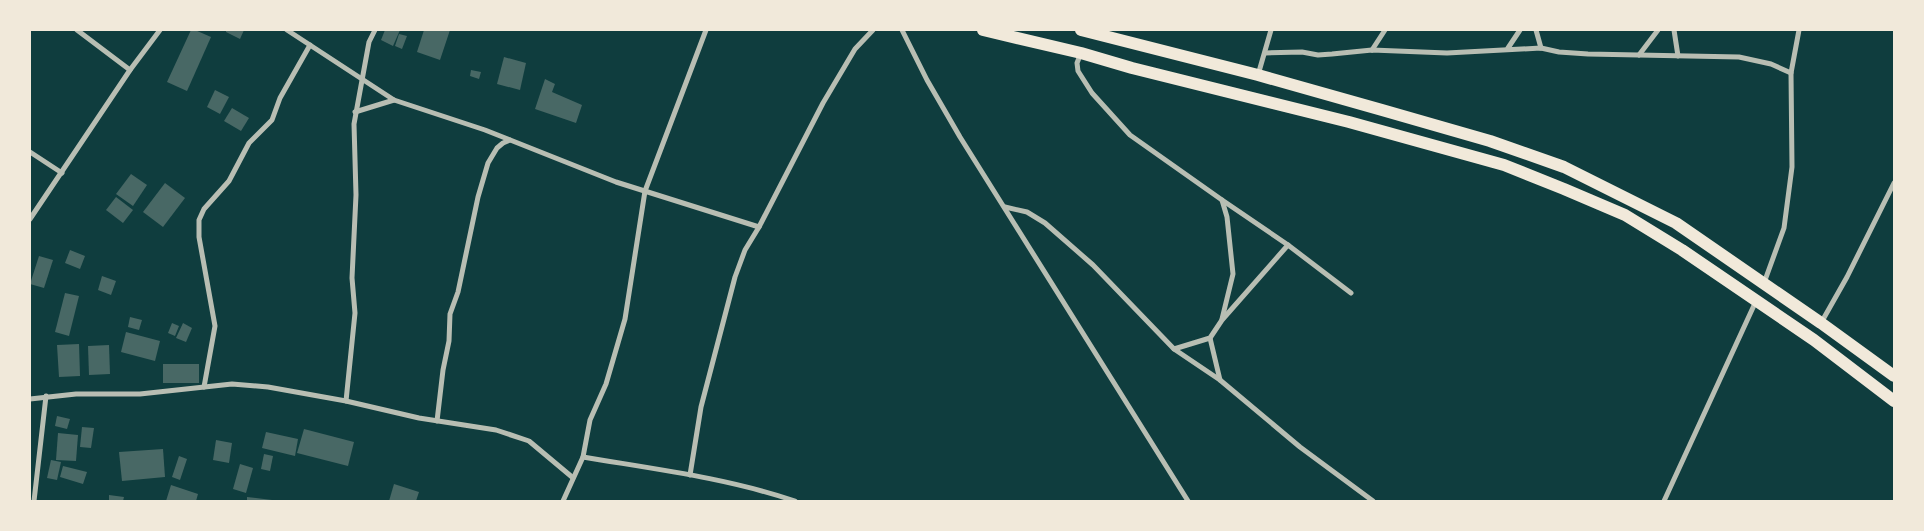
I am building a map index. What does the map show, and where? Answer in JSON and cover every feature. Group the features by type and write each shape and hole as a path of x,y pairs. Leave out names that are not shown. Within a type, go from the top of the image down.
{"main road":[{"path":"983,30 1081,53 1132,68 1349,122 1504,166 1626,215 1682,250 1814,340 1894,401"},
{"path":"1081,30 1258,75 1490,141 1564,167 1676,223 1894,376"}],"street":[{"path":"77,30 130,70"},
{"path":"30,219 130,70 160,30"},
{"path":"287,30 394,100 510,139 616,182 758,227"},
{"path":"346,401 355,314 352,278 356,195 354,124 369,42 375,30"},
{"path":"563,501 572,477 583,457 590,420 606,384 625,319 645,191 706,30"},
{"path":"690,475 701,407 735,277 745,250 823,103 855,49 873,30"},
{"path":"902,30 926,80 1188,501"},
{"path":"1258,75 1271,30"},
{"path":"1372,50 1385,30"},
{"path":"1508,48 1520,30"},
{"path":"1536,30 1542,48"},
{"path":"1639,55 1658,30"},
{"path":"1674,30 1678,56"},
{"path":"1764,284 1784,228 1792,167 1792,73 1799,30"},
{"path":"204,387 215,326 199,237 199,220 204,209 229,181 250,143 272,120 280,98 310,45"},
{"path":"1265,54 1302,52 1318,55 1372,50 1447,53 1508,48 1542,48 1559,52 1588,54 1739,57 1771,64 1792,73"},
{"path":"1081,53 1076,63 1078,71 1092,93 1130,135 1288,244 1351,293"},
{"path":"355,112 394,100"},
{"path":"437,421 443,370 449,341 450,314 458,292 478,196 488,163 497,148 503,142 510,139"},
{"path":"30,152 62,173"},
{"path":"1821,323 1847,277 1894,183"},
{"path":"1222,200 1233,274 1223,309 1222,320"},
{"path":"1005,207 1027,212 1045,223 1093,265 1174,349 1220,380 1300,447 1373,501"},
{"path":"1174,349 1210,338 1222,320 1288,244"},
{"path":"1664,501 1756,301"},
{"path":"1210,338 1220,380"},
{"path":"30,399 46,396 140,394 232,384 268,387 346,401 437,421 496,430 518,436 529,441 572,477"},
{"path":"34,501 46,396"},
{"path":"583,457 690,475 770,492 795,501"}],"building":[{"path":"191,30 211,37 187,91 167,82"},
{"path":"226,30 244,30 240,39 226,32"},
{"path":"385,30 400,30 393,46 381,40"},
{"path":"424,30 450,30 440,60 417,52"},
{"path":"399,34 407,36 402,49 395,46"},
{"path":"504,57 526,63 520,90 497,84"},
{"path":"471,70 481,72 479,79 470,76"},
{"path":"545,79 555,84 552,92 582,105 576,123 535,109"},
{"path":"215,90 229,97 220,114 207,107"},
{"path":"232,108 249,118 241,131 224,121"},
{"path":"131,174 147,185 133,206 116,194"},
{"path":"165,183 185,198 163,227 143,212"},
{"path":"116,197 133,210 123,223 106,210"},
{"path":"70,250 85,256 80,269 65,263"},
{"path":"39,256 53,260 44,288 30,284"},
{"path":"102,276 116,281 111,295 98,290"},
{"path":"65,293 79,296 69,336 55,332"},
{"path":"130,317 142,320 139,330 128,327"},
{"path":"172,323 179,326 175,336 168,333"},
{"path":"183,323 192,328 186,342 176,338"},
{"path":"126,332 160,341 155,361 121,352"},
{"path":"79,344 80,376 59,377 57,345"},
{"path":"109,345 110,374 89,375 88,346"},
{"path":"163,364 199,364 199,383 163,383"},
{"path":"57,416 70,419 67,429 55,426"},
{"path":"82,427 94,428 91,448 80,447"},
{"path":"304,429 354,442 348,466 297,453"},
{"path":"266,432 298,439 295,456 262,448"},
{"path":"58,433 78,435 76,461 56,460"},
{"path":"216,440 232,443 229,463 213,460"},
{"path":"163,449 165,477 122,481 119,452"},
{"path":"264,454 273,456 270,471 261,469"},
{"path":"179,456 187,459 180,480 172,477"},
{"path":"51,460 61,462 57,480 47,478"},
{"path":"240,464 253,468 246,493 233,489"},
{"path":"63,466 87,472 83,484 60,477"},
{"path":"394,484 419,492 416,501 389,501"},
{"path":"171,485 198,494 196,501 166,501"},
{"path":"109,495 124,497 123,501 109,501"},
{"path":"247,497 272,500 272,501 247,501"}]}
